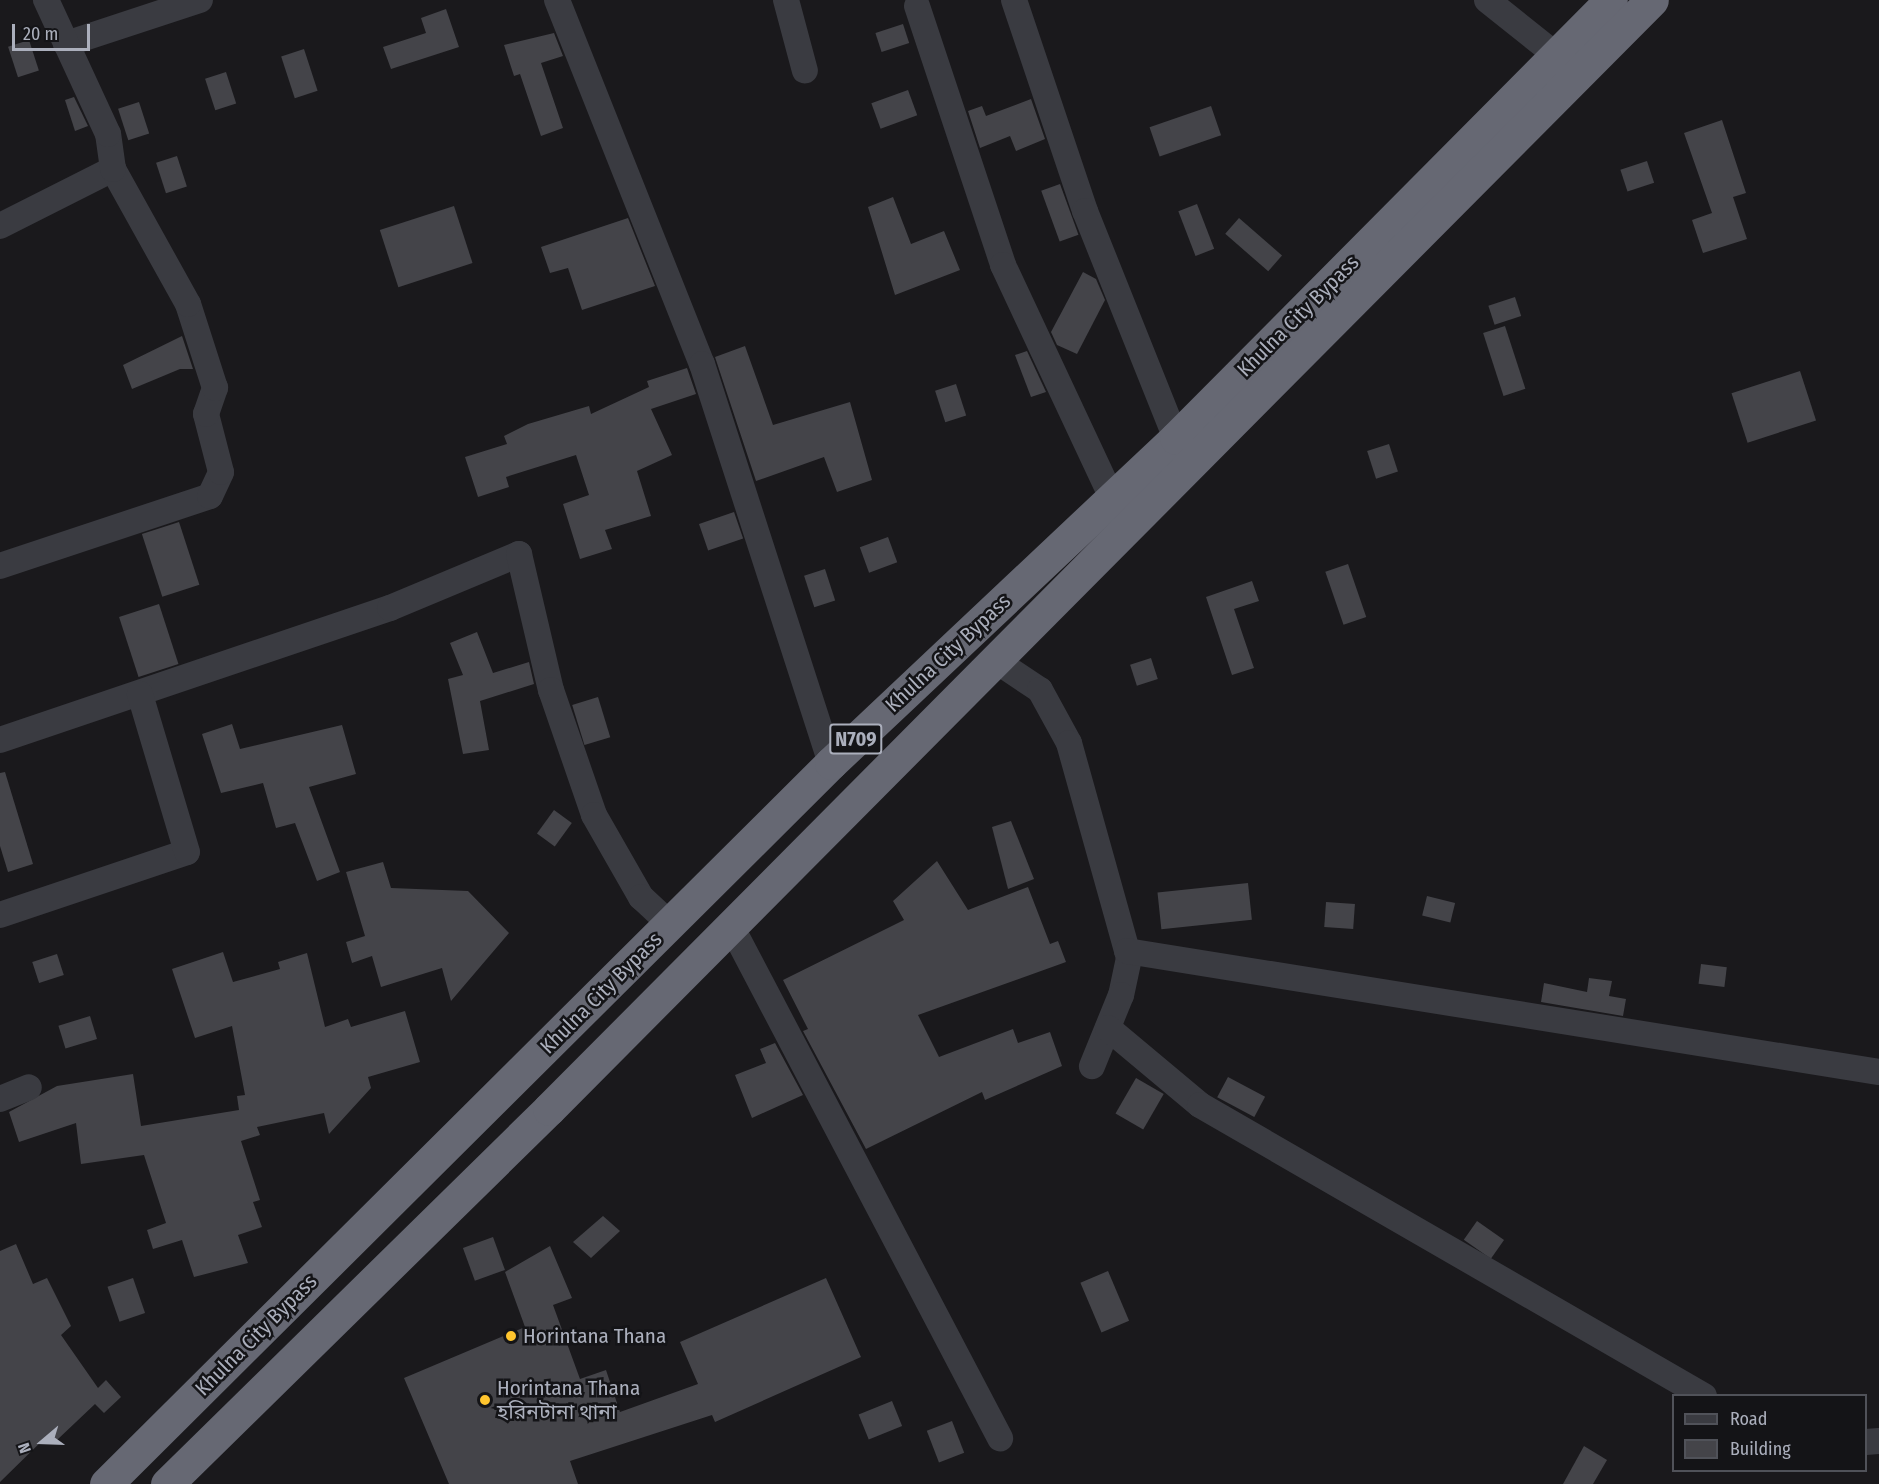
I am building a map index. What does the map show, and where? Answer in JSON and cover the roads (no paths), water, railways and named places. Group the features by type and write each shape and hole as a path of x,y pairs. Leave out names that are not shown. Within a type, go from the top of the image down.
{"highway":[{"name":"Khulna City Bypass","path":"106,1484 831,763 1176,438 1611,0"},
{"name":"Khulna City Bypass","path":"182,1478 730,924 1652,0"}],"street":[{"path":"0,566 210,496 218,486 221,472 206,414 215,388 188,304 112,169 108,134 46,0"},
{"path":"66,44 200,0"},
{"path":"557,0 702,364 831,763"},
{"path":"786,0 805,71"},
{"path":"1014,0 1084,211 1176,438"},
{"path":"1487,0 1556,55"},
{"path":"917,6 1004,265 1112,498"},
{"path":"0,226 112,169"},
{"path":"0,740 390,608 519,554 551,690 594,816 641,897 670,924"},
{"path":"995,660 1040,690 1069,743 1126,951 1121,995 1092,1066"},
{"path":"0,915 187,852 140,694"},
{"path":"730,924 1000,1438"},
{"path":"1126,951 1879,1072"},
{"path":"1108,1028 1200,1105 1702,1394"},
{"path":"0,1099 29,1087"}],"place":[{"name":"Horintana Thana","path":"511,1336"},
{"name":"Horintana Thana হরিনটানা থানা","path":"485,1400"}]}
